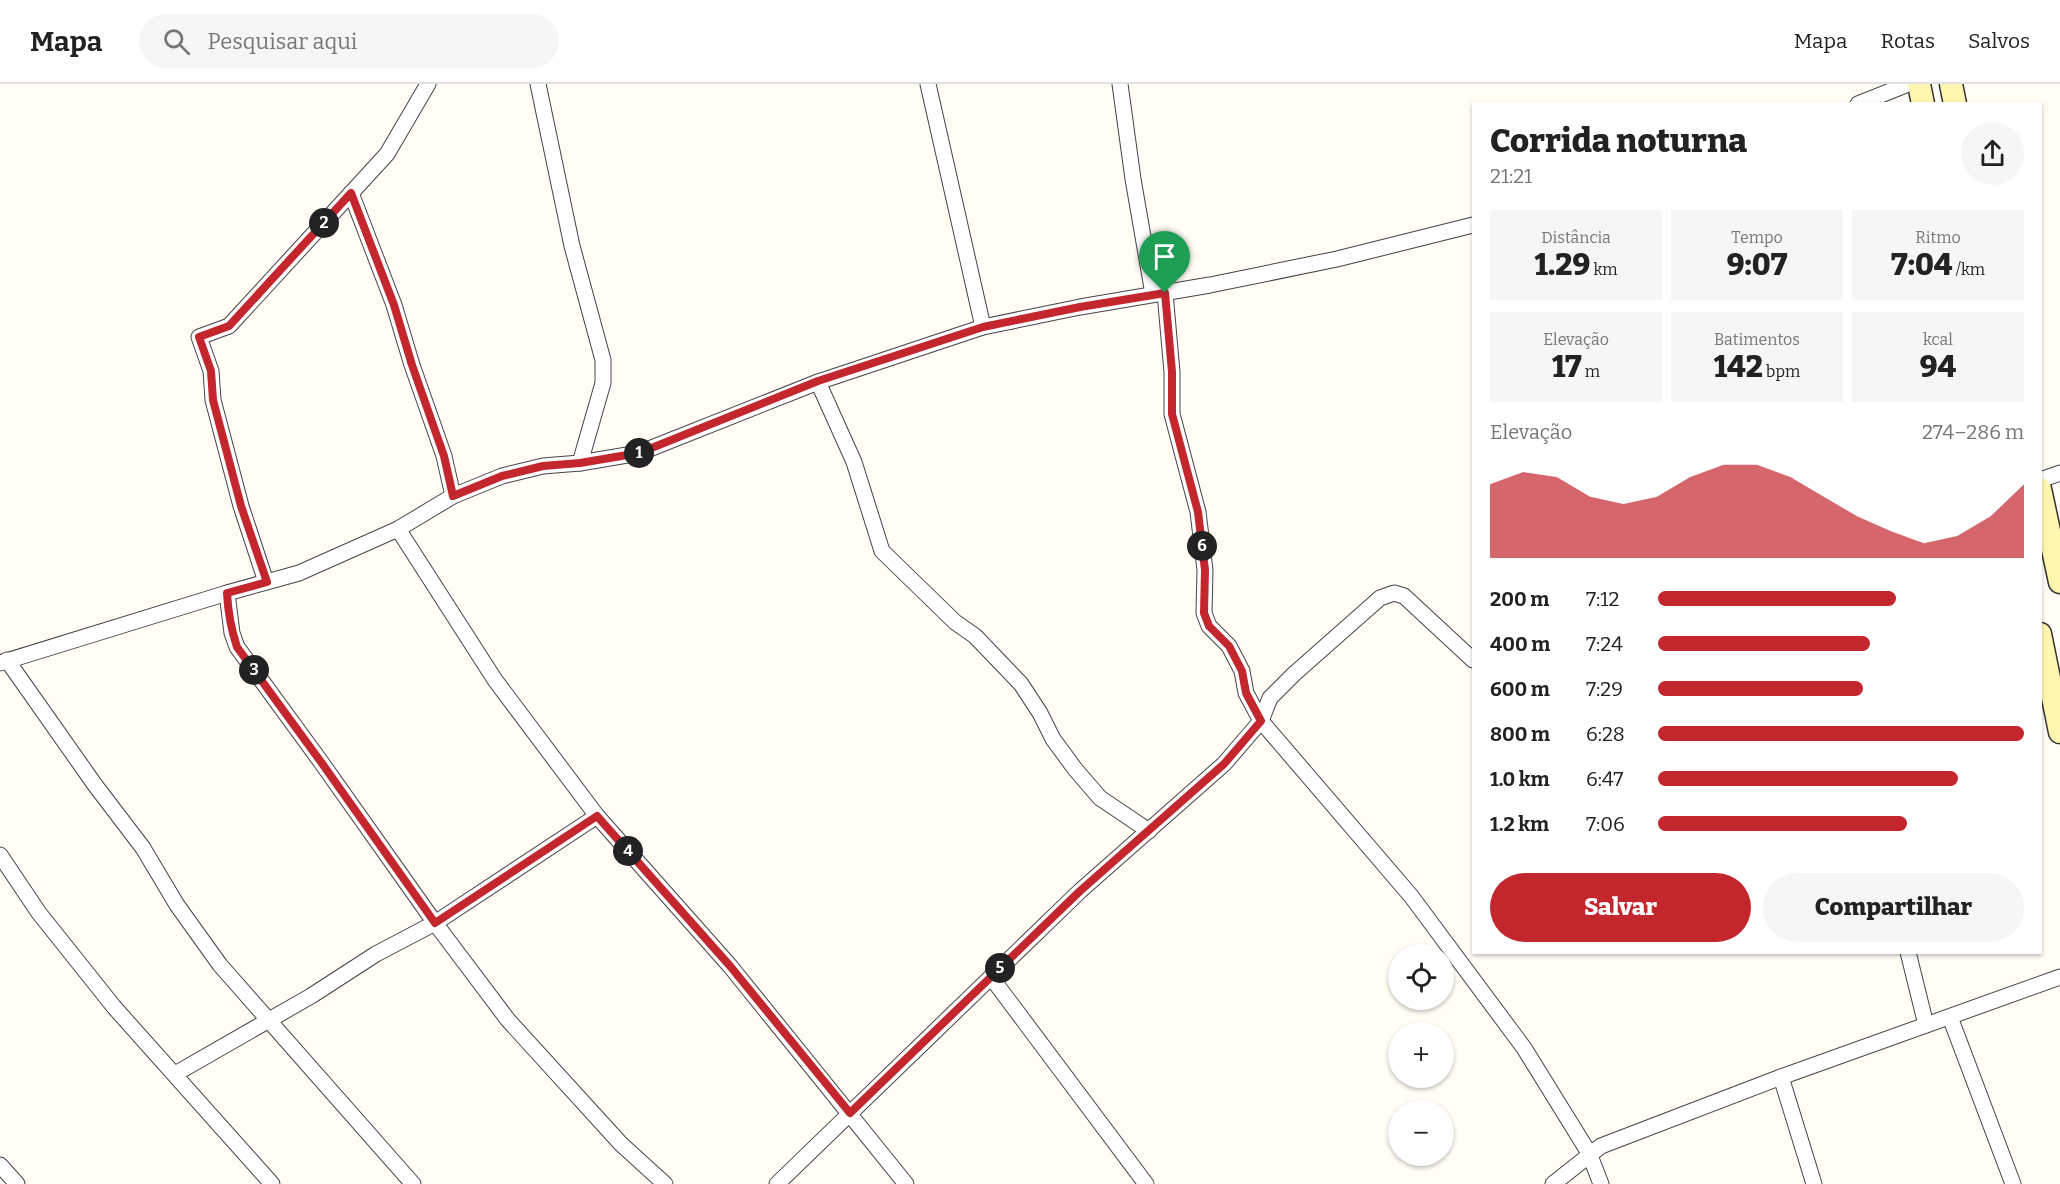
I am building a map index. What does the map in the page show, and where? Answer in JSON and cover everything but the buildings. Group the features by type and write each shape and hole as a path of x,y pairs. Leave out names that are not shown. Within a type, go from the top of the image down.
{"street":[{"path":"267,582 241,506 213,400 211,371 199,337 229,326 387,154 428,84"},
{"path":"538,84 572,246 603,360 603,382 580,463"},
{"path":"928,84 983,327"},
{"path":"1120,84 1133,179 1159,294 1172,372 1172,414 1198,512 1205,570 1204,613 1209,626 1229,646 1242,671 1246,693 1261,721 1411,896 1524,1048 1589,1153 1601,1184"},
{"path":"1863,102 1908,84"},
{"path":"1918,84 1922,102"},
{"path":"1951,84 1955,102"},
{"path":"351,193 394,305 444,456 453,496"},
{"path":"413,1184 220,965 177,905 142,848 4,662 299,573 398,530 453,496 502,476 543,466 580,463 639,453 818,381 983,327 1300,267 1472,225"},
{"path":"818,381 854,462 882,551 955,622 975,636 1021,684 1040,713 1053,739 1100,798 1149,831"},
{"path":"2042,479 2060,473"},
{"path":"2042,498 2060,582"},
{"path":"398,530 495,681 597,816 730,966 906,1184"},
{"path":"227,593 232,633 237,647 435,923 508,1020 621,1144 664,1184"},
{"path":"777,1184 1080,891 1224,764 1261,721 1270,698 1380,598 1394,593 1404,596 1472,659"},
{"path":"2042,644 2060,732"},
{"path":"175,1074 311,996 376,954 435,923 597,816"},
{"path":"0,855 46,922 114,1007 272,1184"},
{"path":"1908,954 1926,1026"},
{"path":"991,977 1146,1184"},
{"path":"1553,1184 1600,1146 1781,1077 2060,977"},
{"path":"1950,1017 2013,1184"},
{"path":"1781,1077 1814,1184"},
{"path":"0,1165 17,1184"}],"route":[{"path":"351,193 394,305 444,456 453,496 502,476 543,466 580,463 639,453 818,381 983,327 1080,307 1165,293 1172,372 1172,414 1198,512 1205,570 1204,613 1209,626 1229,646 1242,671 1246,693 1261,721 1224,764 1080,891 850,1113 730,966 597,816 435,923 237,647 232,633 227,593 267,582 241,506 213,400 211,371 199,337 229,326 351,193"}]}
